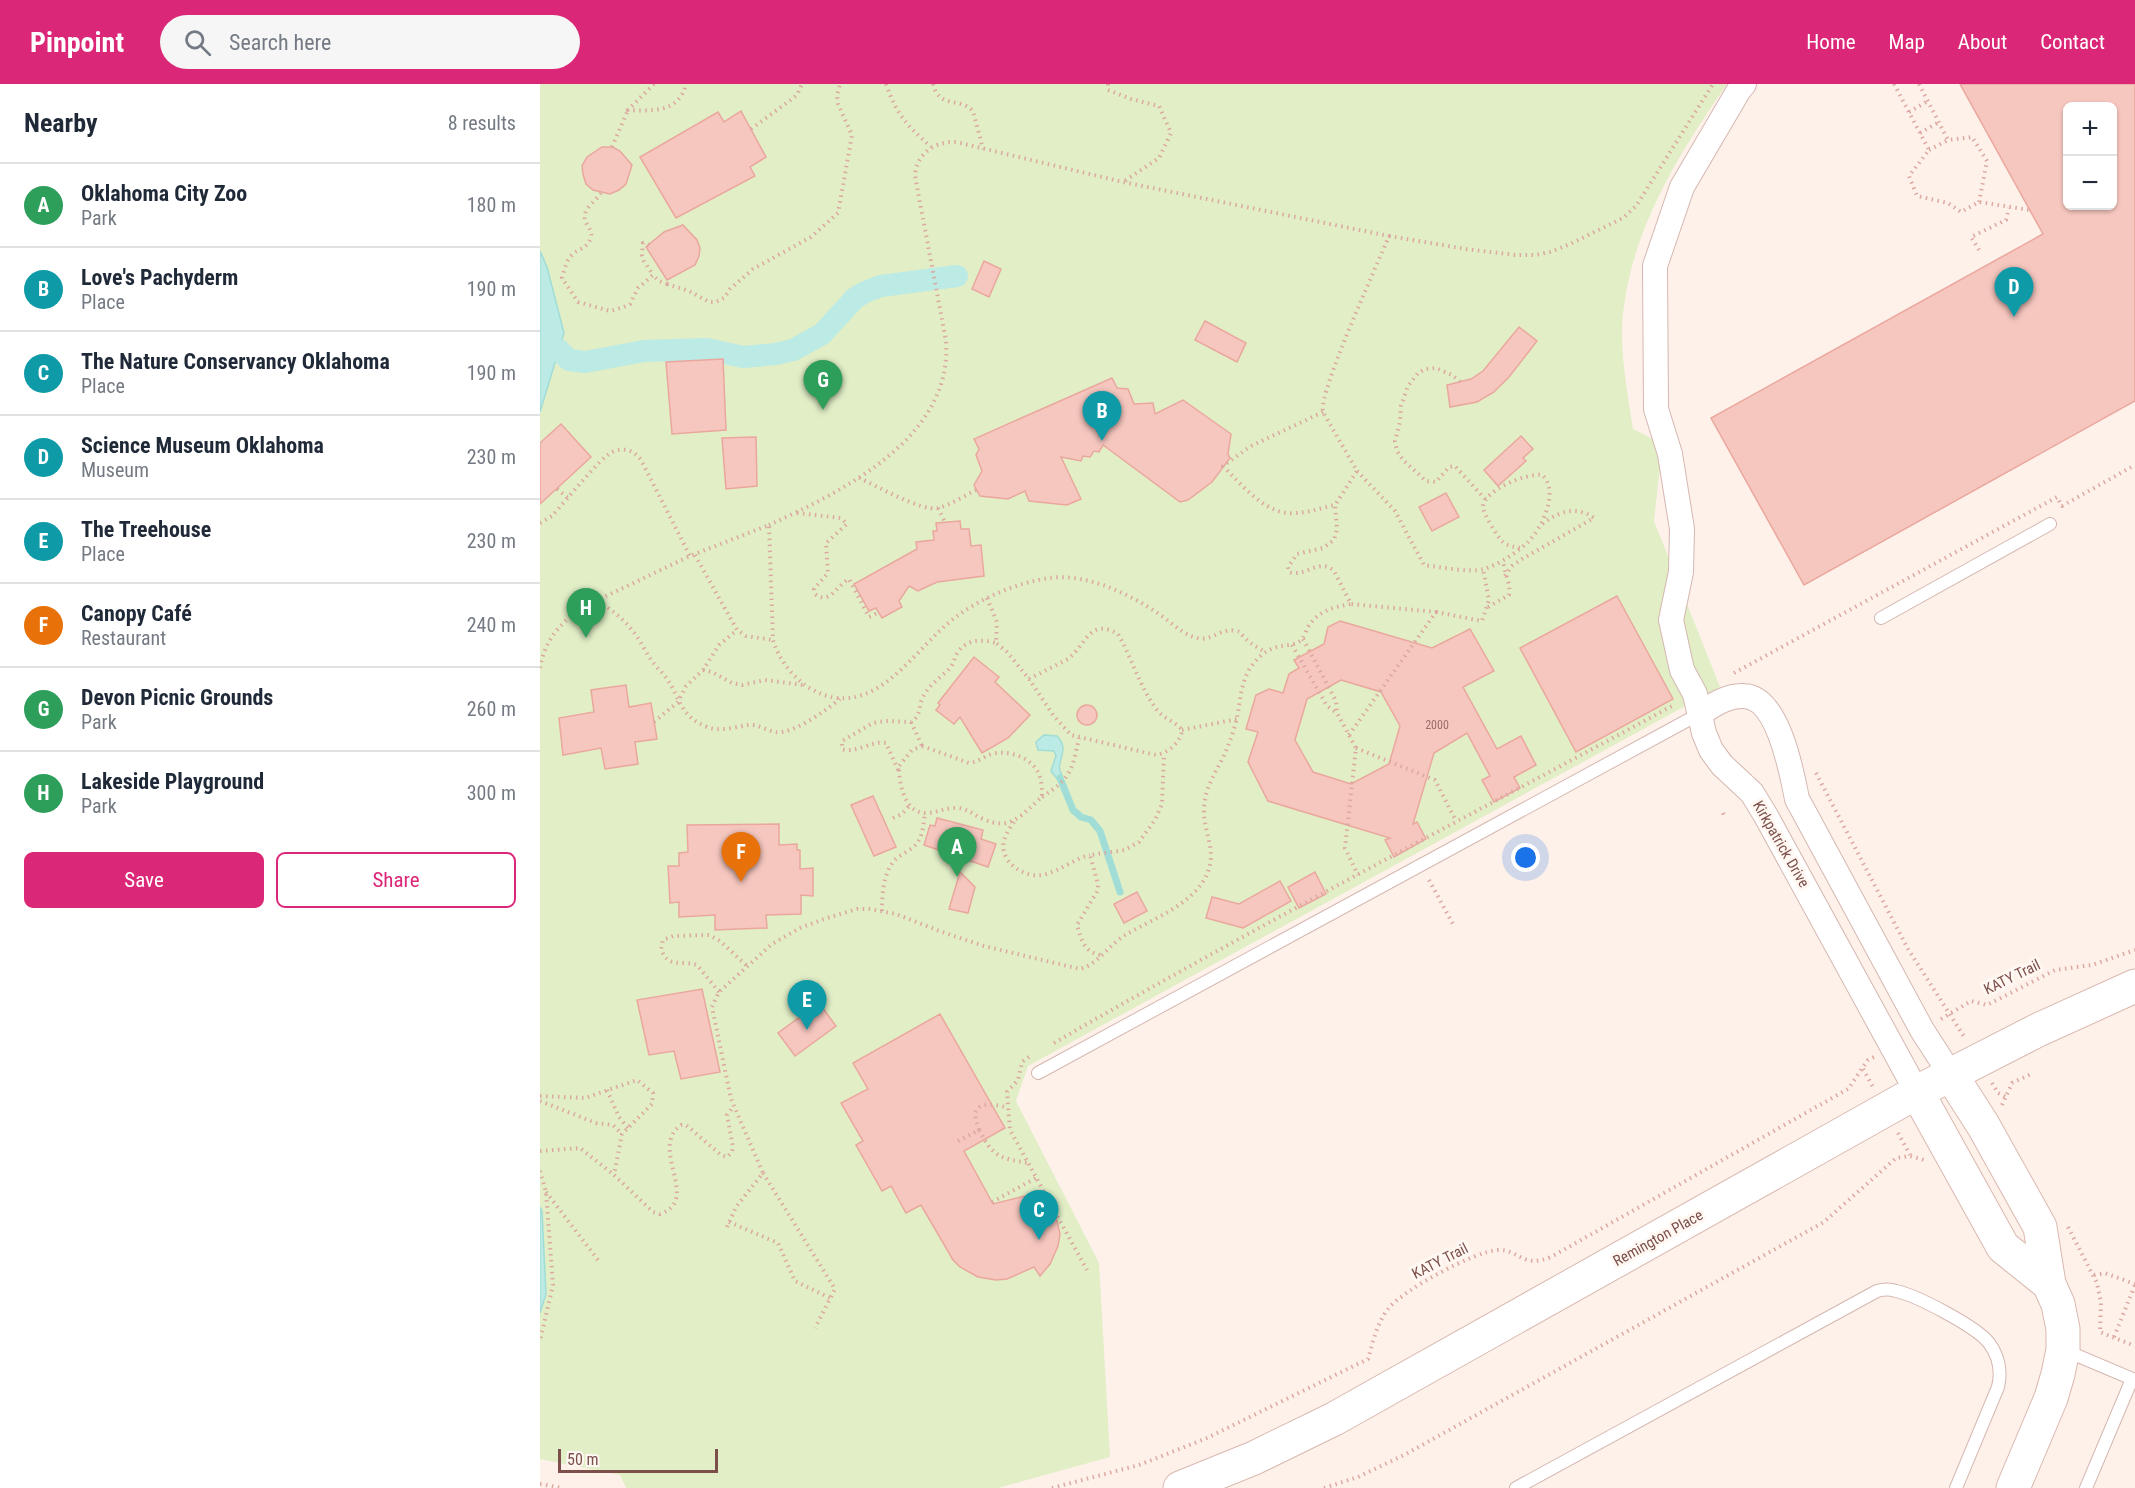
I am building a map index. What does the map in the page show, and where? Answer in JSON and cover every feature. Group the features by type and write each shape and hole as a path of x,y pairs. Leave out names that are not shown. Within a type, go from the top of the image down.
{"main road":[{"name":"Remington Place","path":"1180,1488 1254,1458 1334,1419 1917,1092 2038,1030 2135,986"},
{"path":"1951,1075 1983,1125 2040,1227 2049,1284 2058,1304 2063,1329 2063,1350 2051,1398 2013,1488"},
{"path":"1917,1092 2003,1247 2049,1284"}],"street":[{"name":"Kirkpatrick Drive","path":"1744,84 1682,187 1655,266 1656,409 1670,454 1682,529 1681,572 1671,620 1682,670 1698,704 1704,733 1711,750 1722,765 1752,794 1766,816 1917,1092"},
{"path":"1698,704 1746,695 1761,703 1775,724 1789,758 1797,799 1922,1030 1951,1075"}],"lane":[{"path":"1881,618 2050,524"},
{"path":"1038,1073 1422,866 1698,704"},
{"path":"1516,1488 1877,1291 1889,1289 1909,1295 1971,1327 1988,1342 1999,1362 1998,1387 1956,1488"},
{"path":"2063,1350 2133,1380 2086,1488"}],"path":[{"path":"612,147 628,110 654,84"},
{"path":"628,110 658,111 676,103 682,96 686,84"},
{"path":"751,129 792,99 802,84"},
{"path":"649,245 643,243 642,255 659,281 668,282 709,302 716,302 724,298 730,289 753,269 812,237 838,213 852,135 838,104 837,95 840,84"},
{"path":"886,84 903,120 931,147"},
{"path":"933,84 937,94 948,102 970,108 973,111 983,149"},
{"path":"1108,84 1108,90 1159,106 1171,133 1159,158 1123,182"},
{"path":"540,668 547,643 558,628 579,609 693,556 769,525 837,492 859,478 911,435 928,414 943,379 946,364 946,341 915,171 919,161 931,147 948,141 1123,182 1389,236 1515,255 1550,252 1623,218 1636,206 1713,84"},
{"path":"1894,84 1929,150"},
{"path":"1919,84 1948,140"},
{"path":"1909,112 1928,101"},
{"path":"1920,133 1938,122"},
{"path":"1979,202 1987,161 1972,137 1948,140 1929,150 1909,176 1917,196 1947,203 1961,212 1979,202 2030,210"},
{"path":"601,193 587,208 585,214 584,220 591,231 591,237 585,248 571,256 562,278 578,302 610,311 630,304 638,288 653,275"},
{"path":"1979,250 1971,237 2006,220 2009,208"},
{"path":"1389,236 1330,378 1322,402 1323,412 1357,471 1395,511 1424,565 1483,569 1521,548 1535,534 1549,502 1548,480 1542,476 1524,476 1498,489 1486,500 1482,508 1499,538 1509,546 1521,548"},
{"path":"1460,382 1452,375 1436,368 1418,373 1408,386 1401,406 1395,441 1399,455 1430,483 1440,480 1449,467 1455,466 1486,500"},
{"path":"1323,412 1251,446 1223,466 1251,494 1275,509 1296,513 1335,505"},
{"path":"540,523 552,516 610,453 629,450 636,453 737,630 746,636 773,640"},
{"path":"1356,748 1435,780 1456,821 1698,704 2056,496 2062,506 2135,465"},
{"path":"1351,604 1330,567 1324,565 1314,567 1296,574 1288,570 1289,564 1297,554 1323,548 1334,540 1337,529 1335,505 1357,471"},
{"path":"859,478 923,507 938,508 976,490"},
{"path":"556,489 568,498"},
{"path":"938,508 945,522"},
{"path":"1505,576 1512,566 1522,559 1594,518 1587,513 1569,511 1551,517 1539,526"},
{"path":"795,513 841,518 847,524 826,543 828,573 814,588 815,594 824,598 831,596 849,579 869,617 879,612"},
{"path":"769,525 773,640 777,654 804,685 820,694 840,699 861,695 884,684 946,625 987,598 1041,579 1061,577 1087,580 1111,589 1146,606 1190,635 1204,639 1234,630 1240,632 1251,644 1265,652"},
{"path":"1487,608 1509,596 1510,588 1505,576 1503,560"},
{"path":"815,1328 835,1289 763,1173 734,1106 712,1013 718,992 772,944 800,928 857,909 882,910 984,946 1073,969 1087,968 1124,935 1175,908 1190,897 1201,883 1209,867 1211,856 1204,819 1206,797 1237,719 1243,686 1250,669 1265,652 1273,648 1292,645 1303,639 1307,628 1320,613 1351,604 1436,612 1482,621 1489,596 1483,569"},
{"path":"987,598 997,622 996,643"},
{"path":"597,600 631,628 651,660 666,678 678,702 694,720 709,728 736,728 750,725 777,732 800,725 840,699"},
{"path":"1349,735 1436,612"},
{"path":"1015,821 1003,824 994,823 968,810 953,808 925,813 917,810 906,800 899,773 886,743 847,751 842,749 841,744 873,723 911,722 919,714 922,697 953,665 958,652 969,642 979,641 996,643 1007,652 1029,679 1060,725 1071,735 1151,755 1164,754 1182,737 1182,730 1178,724 1157,710 1118,634 1109,629 1101,628 1093,632 1068,659 1029,679"},
{"path":"654,722 678,702 686,686 703,670 719,645 737,630"},
{"path":"1303,639 1336,701 1337,713 1356,748 1344,848 1359,874"},
{"path":"1292,645 1327,706 1337,713"},
{"path":"703,670 742,685 765,680 804,685"},
{"path":"1182,730 1237,719"},
{"path":"911,722 922,746"},
{"path":"1079,738 1067,778 1015,821 1004,839 1003,846 1008,861 1023,873 1041,876 1054,873 1071,861 1103,852 1125,850 1139,842 1160,811 1164,795 1164,754"},
{"path":"899,773 904,758 912,750 922,746 969,763 992,754 1007,753 1017,755 1035,767 1040,776 1042,797"},
{"path":"1813,769 1908,949 1956,1024"},
{"path":"893,818 902,814 910,805"},
{"path":"882,910 882,896 888,872 896,858 917,845 923,830 925,813"},
{"path":"1410,846 1454,927"},
{"path":"1090,855 1098,890 1077,925 1086,948 1100,956"},
{"path":"718,992 697,965 668,962 661,949 663,940 673,936 709,935 720,941 747,966"},
{"name":"KATY Trail","path":"1938,1021 1971,1001 1987,1005 2055,970 2092,964 2135,950"},
{"name":"KATY Trail","path":"1052,1488 1138,1465 1207,1438 1368,1359 1375,1334 1388,1308 1413,1288 1483,1253 1500,1250 1532,1262 1551,1257 1848,1089 1868,1060 1879,1053"},
{"path":"1863,1069 1870,1081"},
{"path":"540,1098 591,1097 637,1080 653,1093 652,1104 622,1134 614,1175"},
{"path":"608,1090 619,1117 628,1128"},
{"path":"1998,1093 2006,1097"},
{"path":"540,1098 599,1124 613,1125 622,1134"},
{"path":"1008,1108 997,1104 986,1104 976,1111 979,1130 994,1154 1002,1159 1028,1163"},
{"path":"540,1151 580,1148 614,1175 653,1212 663,1214 673,1204 677,1193 668,1146 672,1133 678,1126 686,1125 721,1155 727,1157 733,1148 727,1116 734,1106"},
{"path":"958,1141 979,1130"},
{"path":"1324,1488 1358,1477 1406,1454 1824,1222 1896,1158 1910,1156 1907,1150"},
{"path":"540,1171 546,1192 554,1285 540,1341"},
{"path":"727,1227 736,1207 763,1173"},
{"path":"992,1202 1036,1178"},
{"path":"546,1192 598,1260"},
{"path":"729,1222 778,1243 795,1281 830,1298"},
{"path":"2094,1275 2102,1272 2135,1284 2114,1337"},
{"path":"2100,1332 2135,1346"},
{"path":"540,1484 562,1488"}],"green space":[{"path":"540,84 1727,84 1677,162 1649,217 1630,275 1622,321 1624,368 1633,429 1653,439 1661,458 1654,521 1720,687 1028,1066 1016,1101 1099,1263 1110,1457 998,1488 626,1488 620,1475 540,1459 540,1313 546,1294 540,1207 540,412 564,333 547,267 540,251"}],"water":[{"path":"540,251 547,267 564,333 540,412"},
{"path":"1044,735 1057,736 1063,747 1060,766 1062,775 1058,780 1051,771 1056,756 1054,751 1038,750 1036,742"},
{"path":"540,1207 546,1294 540,1313"}],"building":[{"path":"1960,84 2135,84 2135,401 1804,585 1711,418 2043,234"},
{"path":"741,111 766,157 750,167 755,176 676,218 640,157 718,112 724,122"},
{"path":"602,147 612,147 620,151 632,165 626,184 610,194 593,190 586,184 583,174 582,166 587,157"},
{"path":"683,225 697,240 700,248 699,256 695,265 667,280 646,247 664,232"},
{"path":"984,261 1001,269 989,297 972,289"},
{"path":"1205,321 1246,343 1237,362 1195,340"},
{"path":"1519,327 1537,341 1509,377 1494,392 1477,402 1450,407 1447,385 1471,379 1483,371"},
{"path":"723,359 726,430 672,434 666,362"},
{"path":"1112,378 1117,388 1128,389 1134,404 1153,403 1155,414 1183,400 1231,434 1228,454 1230,458 1212,482 1188,500 1180,502 1103,445 1099,452 1094,451 1090,457 1083,456 1081,461 1061,457 1081,499 1067,505 1029,501 1025,491 1008,499 980,496 974,485 982,471 976,455 979,449 974,439"},
{"path":"561,424 591,457 540,504 540,443"},
{"path":"1521,436 1533,449 1523,458 1526,461 1498,486 1484,470"},
{"path":"756,437 757,486 726,489 722,438"},
{"path":"1446,493 1459,517 1432,531 1419,507"},
{"path":"960,521 961,529 969,529 971,546 981,545 984,576 937,582 918,591 909,586 899,601 902,607 882,618 876,608 869,611 854,584 917,549 916,542 934,540 933,531 937,531 936,523"},
{"path":"1617,596 1673,699 1576,752 1520,648"},
{"path":"1340,621 1432,648 1470,629 1494,671 1463,687 1497,749 1521,736 1536,765 1514,777 1520,788 1494,802 1482,780 1490,776 1467,733 1434,753 1413,824 1417,822 1426,839 1394,857 1385,840 1390,838 1268,801 1248,762 1258,732 1246,729 1256,695 1269,689 1283,693 1289,674 1299,668 1294,660 1324,644 1328,627","holes":["1341,680 1381,692 1400,726 1389,764 1351,784 1313,772 1295,740 1307,699"]},
{"path":"974,657 999,677 995,682 1030,715 1008,738 982,753 960,717 954,724 936,710 940,705 938,703"},
{"path":"626,685 629,707 651,703 657,739 635,742 638,764 605,769 601,748 563,755 559,718 594,712 591,690"},
{"path":"1083,705 1091,705 1097,711 1097,719 1091,725 1083,725 1077,719 1077,711"},
{"path":"873,796 896,847 874,856 851,805"},
{"path":"937,818 983,830 981,839 996,844 988,867 924,845 930,825 935,826"},
{"path":"779,824 779,845 797,844 797,850 800,850 800,869 813,868 813,896 801,895 801,914 766,915 767,928 715,930 715,915 679,917 679,902 670,903 668,866 679,866 679,853 688,852 687,825"},
{"path":"960,872 975,887 968,913 949,909"},
{"path":"1315,872 1326,894 1299,908 1288,887"},
{"path":"1280,881 1291,901 1243,928 1206,918 1212,897 1239,904"},
{"path":"1137,892 1147,911 1124,923 1114,904"},
{"path":"702,989 720,1072 681,1079 674,1051 649,1055 637,1000"},
{"path":"819,1003 836,1026 795,1056 778,1033"},
{"path":"940,1014 1005,1128 964,1151 993,1204 1041,1192 1057,1221 1060,1234 1058,1246 1050,1264 1040,1276 1034,1267 1007,1279 996,1280 978,1277 960,1267 953,1260 921,1205 906,1213 891,1186 882,1191 856,1145 863,1141 841,1103 868,1089 853,1063"}],"waterway":[{"path":"559,350 569,360 585,362 644,351 707,349 743,357 776,354 793,350 822,334 855,298 865,292 881,286 957,276"},
{"path":"1060,778 1073,810 1081,817 1091,820 1100,831 1120,892"}],"place":[{"name":"Science Museum Oklahoma","path":"2014,317"},
{"name":"Devon Picnic Grounds","path":"823,410"},
{"name":"Love's Pachyderm","path":"1102,441"},
{"name":"Lakeside Playground","path":"586,638"},
{"name":"Oklahoma City Zoo","path":"957,877"},
{"name":"Canopy Café","path":"741,882"},
{"name":"The Treehouse","path":"807,1030"},
{"name":"The Nature Conservancy Oklahoma","path":"1039,1240"}]}
